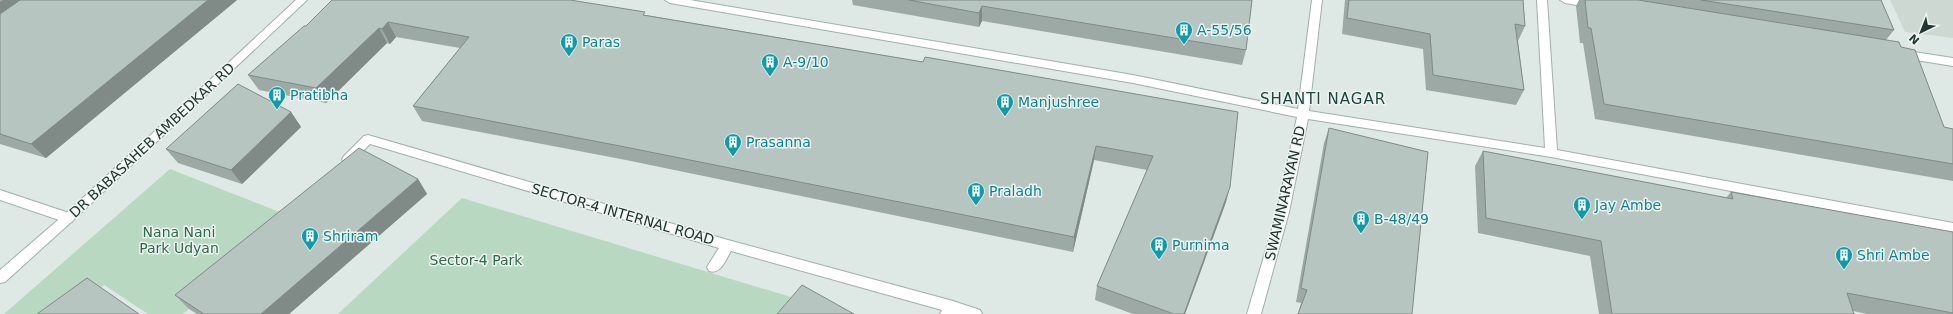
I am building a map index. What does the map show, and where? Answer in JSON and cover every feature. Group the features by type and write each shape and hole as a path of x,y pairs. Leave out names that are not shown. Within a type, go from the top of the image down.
{"street":[{"name":"DR BABASAHEB AMBEDKAR RD","path":"0,278 68,218 302,0"},
{"path":"670,0 1133,79 1303,114 1551,153 1953,228"},
{"name":"SWAMINARAYAN RD","path":"1254,314 1284,212 1303,114 1317,0"},
{"path":"1542,0 1551,153"},
{"path":"1565,0 1604,6"},
{"path":"1891,52 1953,62"},
{"name":"SECTOR-4 INTERNAL ROAD","path":"340,166 368,139 950,310 975,314"},
{"path":"0,195 68,218"},
{"path":"714,267 728,245"}],"shaded area":[{"path":"1890,0 1953,0 1953,38 1905,32"}],"green space":[{"name":"Nana Nani Park Udyan","path":"170,169 295,218 183,314 148,314 104,285 66,314 4,314"},
{"name":"Sector-4 Park","path":"462,198 791,297 777,314 338,314"}],"building":[{"path":"20,0 208,0 31,144 0,134 0,14"},
{"path":"332,0 570,0 645,12 643,15 923,62 925,57 1238,112 1230,187 1184,314 1174,314 1097,286 1153,156 1096,146 1074,237 413,106 469,37 388,22 382,29 379,28 316,88 248,75 304,26 306,26"},
{"name":"A-55/56","path":"909,0 1252,0 1246,50 982,6 979,13"},
{"path":"1349,0 1523,0 1525,26 1515,24 1524,90 1433,75 1430,34 1347,18"},
{"path":"1585,0 1638,0 1899,42 1901,47 1915,50 1944,127 1953,129 1953,164 1604,104 1591,28 1588,28"},
{"path":"1701,0 1881,0 1894,30"},
{"path":"238,84 291,112 231,170 166,149"},
{"name":"B-48/49","path":"1329,128 1428,152 1412,314 1298,314 1307,290 1301,288"},
{"name":"Shriram","path":"359,148 418,179 261,314 204,314 175,295"},
{"path":"1483,151 1733,199 1731,192 1953,232 1953,313 1847,293 1854,314 1612,314 1601,241 1486,218"},
{"path":"87,278 139,314 37,314"},
{"path":"802,285 854,314 777,314"}],"place":[{"name":"A-55/56","path":"1184,45"},
{"name":"Paras","path":"569,57"},
{"name":"A-9/10","path":"770,77"},
{"name":"Pratibha","path":"277,110"},
{"name":"Manjushree","path":"1005,117"},
{"name":"Prasanna","path":"733,157"},
{"name":"Praladh","path":"976,206"},
{"name":"Jay Ambe","path":"1582,220"},
{"name":"B-48/49","path":"1361,234"},
{"name":"Shriram","path":"310,251"},
{"name":"Purnima","path":"1159,260"},
{"name":"Shri Ambe","path":"1844,270"}],"district":[{"name":"SHANTI NAGAR","path":"1323,99"}]}
